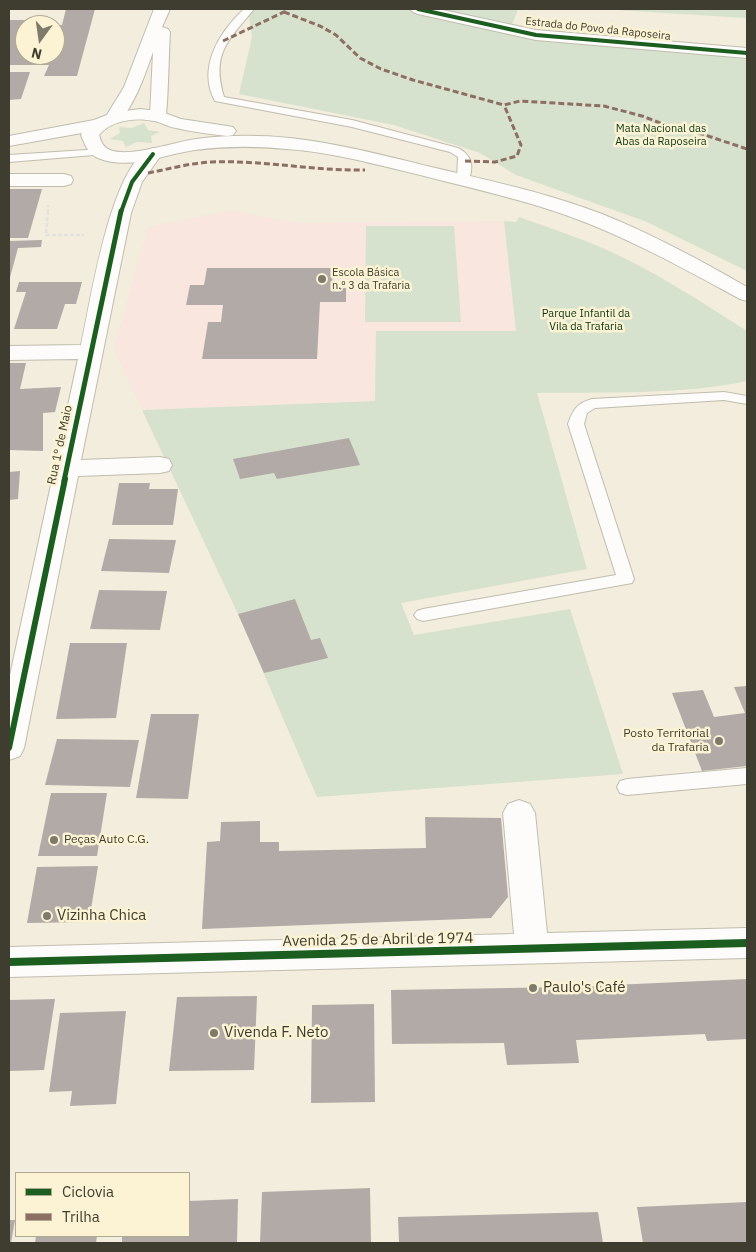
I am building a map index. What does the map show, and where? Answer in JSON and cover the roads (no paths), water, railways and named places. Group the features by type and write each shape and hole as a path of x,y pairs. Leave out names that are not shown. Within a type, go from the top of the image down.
{"street":[{"path":"162,9 158,100 167,119"},
{"path":"103,152 90,142 90,135 127,101 133,89 151,33 162,9"},
{"name":"Estrada do Povo da Raposeira","path":"418,9 536,35 747,53"},
{"path":"9,141 140,114 210,129 268,133 304,138 533,198 615,227 688,262 747,295"},
{"name":"Rua 1º de Maio","path":"9,748 17,667 67,468 124,199 136,173 159,152 179,139 180,128 167,119"},
{"path":"9,149 103,152 139,157 209,143 266,142 322,148 383,160"},
{"name":"Rua 1º de Maio","path":"103,152 120,163 124,173 124,199"},
{"path":"9,180 57,180"},
{"path":"9,353 91,352"},
{"path":"67,468 160,465"},
{"path":"519,813 532,948"},
{"name":"Avenida 25 de Abril de 1974","path":"9,962 747,943"}],"lane":[{"path":"249,9 238,19 226,35 218,55 213,74 219,99 247,106 362,126 454,150 463,155 465,161 463,180"},
{"path":"9,159 103,152"},
{"path":"423,614 626,579 576,424 580,411 592,404 724,396 747,400"},
{"path":"627,787 747,776"}],"place":[{"name":"Escola Básica n.º 3 da Trafaria","path":"322,279"},
{"name":"Posto Territorial da Trafaria","path":"719,741"},
{"name":"Peças Auto C.G.","path":"54,840"},
{"name":"Vizinha Chica","path":"47,916"},
{"name":"Paulo's Café","path":"533,988"},
{"name":"Vivenda F. Neto","path":"214,1033"}],"park label":[{"name":"Mata Nacional das Abas da Raposeira","path":"661,135"},
{"name":"Parque Infantil da Vila da Trafaria","path":"586,320"}]}
